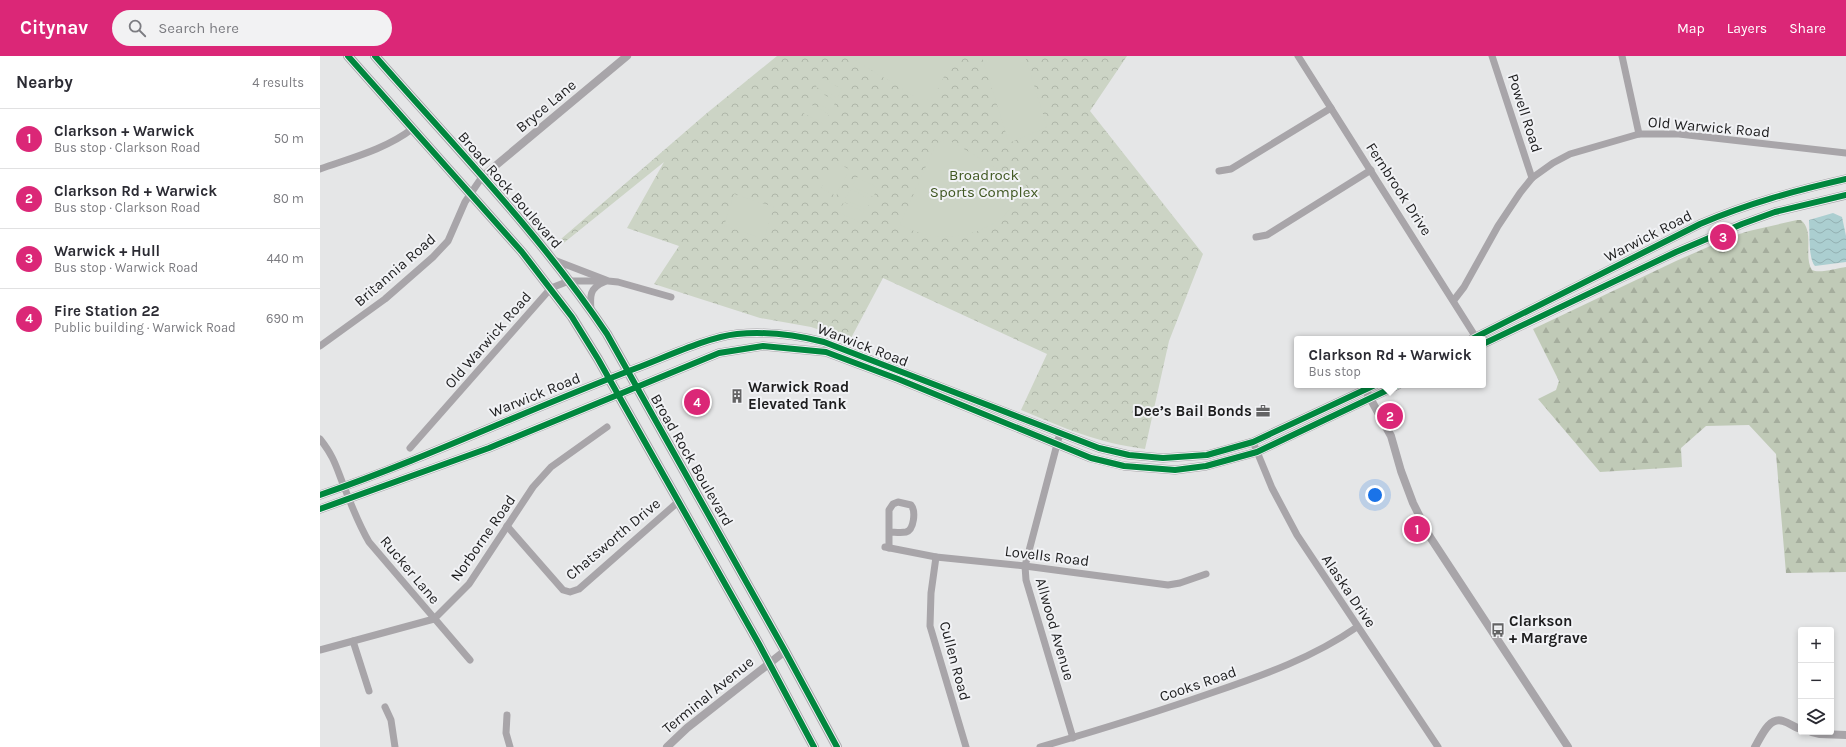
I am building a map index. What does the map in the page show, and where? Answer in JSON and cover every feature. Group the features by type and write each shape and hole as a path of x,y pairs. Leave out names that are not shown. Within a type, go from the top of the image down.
{"main road":[{"name":"Broad Rock Boulevard","path":"348,56 522,252 572,317 609,379 769,663 814,747"},
{"name":"Broad Rock Boulevard","path":"375,56 553,260 607,334 627,372 786,651 837,747"},
{"name":"Warwick Road","path":"1479,336 1700,224 1738,208 1788,192 1846,179"},
{"name":"Warwick Road","path":"1486,343 1676,252 1729,230 1775,212 1846,195"},
{"name":"Warwick Road","path":"320,495 375,476 627,372 706,342 736,334 771,333 801,336 824,342 1099,448 1129,455 1163,458 1207,455 1253,442 1365,389"},
{"name":"Warwick Road","path":"320,508 349,499 489,448 719,353 763,346 826,352 898,379 1091,458 1124,466 1175,470 1206,466 1257,452 1392,388"}],"street":[{"name":"Bryce Lane","path":"482,177 627,56"},
{"name":"Fernbrook Drive","path":"1298,56 1454,300 1474,336"},
{"name":"Powell Road","path":"1492,56 1532,178"},
{"path":"1622,56 1639,134"},
{"path":"1219,171 1231,169 1331,108"},
{"path":"320,169 370,152 403,136 412,129"},
{"name":"Old Warwick Road","path":"1454,300 1464,287 1515,199 1532,178 1553,163 1570,154 1639,134 1679,134 1846,153"},
{"path":"1256,237 1267,236 1371,170"},
{"name":"Britannia Road","path":"320,346 385,299 433,257 448,241 470,194 482,177"},
{"path":"553,260 608,281"},
{"name":"Old Warwick Road","path":"410,448 551,288 569,281 608,281 618,282 671,298"},
{"path":"591,311 590,298 592,289 608,281"},
{"path":"1365,389 1391,436 1401,471 1430,537 1568,747"},
{"name":"Norborne Road","path":"320,650 434,619 469,584 533,487 551,467 607,427"},
{"name":"Allwood Avenue","path":"1060,433 1025,566 1026,580 1073,738"},
{"name":"Rucker Lane","path":"320,439 331,453 358,522 369,542 470,660"},
{"name":"Alaska Drive","path":"1253,442 1272,488 1297,535 1438,747"},
{"name":"Chatsworth Drive","path":"507,526 563,590 570,592 579,589 678,502"},
{"path":"898,502 911,506 914,510 910,530 906,532 889,532 889,510 893,504 898,502"},
{"name":"Lovells Road","path":"889,532 887,548 936,557 1025,566 1168,585 1180,583 1206,574"},
{"name":"Cullen Road","path":"936,557 931,593 930,626 966,747"},
{"name":"Cooks Road","path":"1040,747 1173,706 1268,673 1314,652 1339,639 1357,627"},
{"path":"353,641 369,690"},
{"name":"Terminal Avenue","path":"666,747 687,728 786,651"},
{"path":"385,707 390,720 395,747"},
{"path":"507,715 506,733 510,747"},
{"path":"1755,747 1769,724 1776,720 1783,721 1798,728"},
{"path":"1834,735 1846,735"}],"green space":[{"name":"Broadrock Sports Complex","path":"777,56 1127,56 1090,111 1203,254 1169,341 1145,449 1096,439 1021,410 1047,354 883,278 850,340 811,327 760,318 654,284 679,246 627,228 664,162 555,250 554,245 707,113"},
{"path":"848,56 954,56 935,95 928,100 919,99"},
{"path":"1025,56 1047,127 1009,143 982,57"},
{"path":"822,78 842,89 837,98 816,87"},
{"path":"815,90 836,101 831,111 810,100"},
{"path":"808,103 829,114 824,124 803,113"},
{"path":"946,140 1026,185 1019,199 998,221 970,233 955,236 939,236 921,233 900,225 934,148 937,143"},
{"path":"834,162 849,169 836,196 821,188"},
{"path":"857,177 878,188 873,197 852,186"},
{"path":"851,189 871,200 866,210 845,199"},
{"path":"734,194 774,207 764,239 724,226"},
{"path":"844,202 865,213 860,223 839,212"},
{"path":"1801,220 1807,231 1808,258 1812,270 1823,271 1846,267 1846,572 1786,573 1776,454 1749,425 1706,426 1681,448 1682,467 1600,472 1538,399 1556,390 1559,381 1533,329 1676,261 1733,236"}],"water":[{"path":"1833,213 1842,217 1846,236 1846,262 1815,266 1810,252 1809,220"}],"cycle path":[{"path":"348,56 522,252 572,317 598,359 759,644 814,747"},
{"path":"375,56 496,191 581,297 607,334 785,651 837,747"},
{"path":"1478,336 1700,224 1772,198 1846,179"},
{"path":"1486,343 1676,252 1742,224 1775,212 1846,195"},
{"path":"320,495 360,481 686,348 712,339 737,334 781,334 824,342 1099,448 1129,455 1163,458 1207,455 1253,442 1369,388"},
{"path":"320,509 489,448 719,353 763,346 826,352 898,379 1091,458 1124,466 1175,470 1206,466 1257,452 1392,388"}],"place":[{"name":"Warwick + Hull","path":"1723,237"},
{"name":"Warwick Road Elevated Tank","path":"737,396"},
{"name":"Fire Station 22","path":"697,402"},
{"name":"Dee’s Bail Bonds","path":"1263,411"},
{"name":"Clarkson Rd + Warwick","path":"1390,416"},
{"name":"Clarkson + Warwick","path":"1417,529"},
{"name":"Clarkson + Margrave","path":"1498,630"}]}
